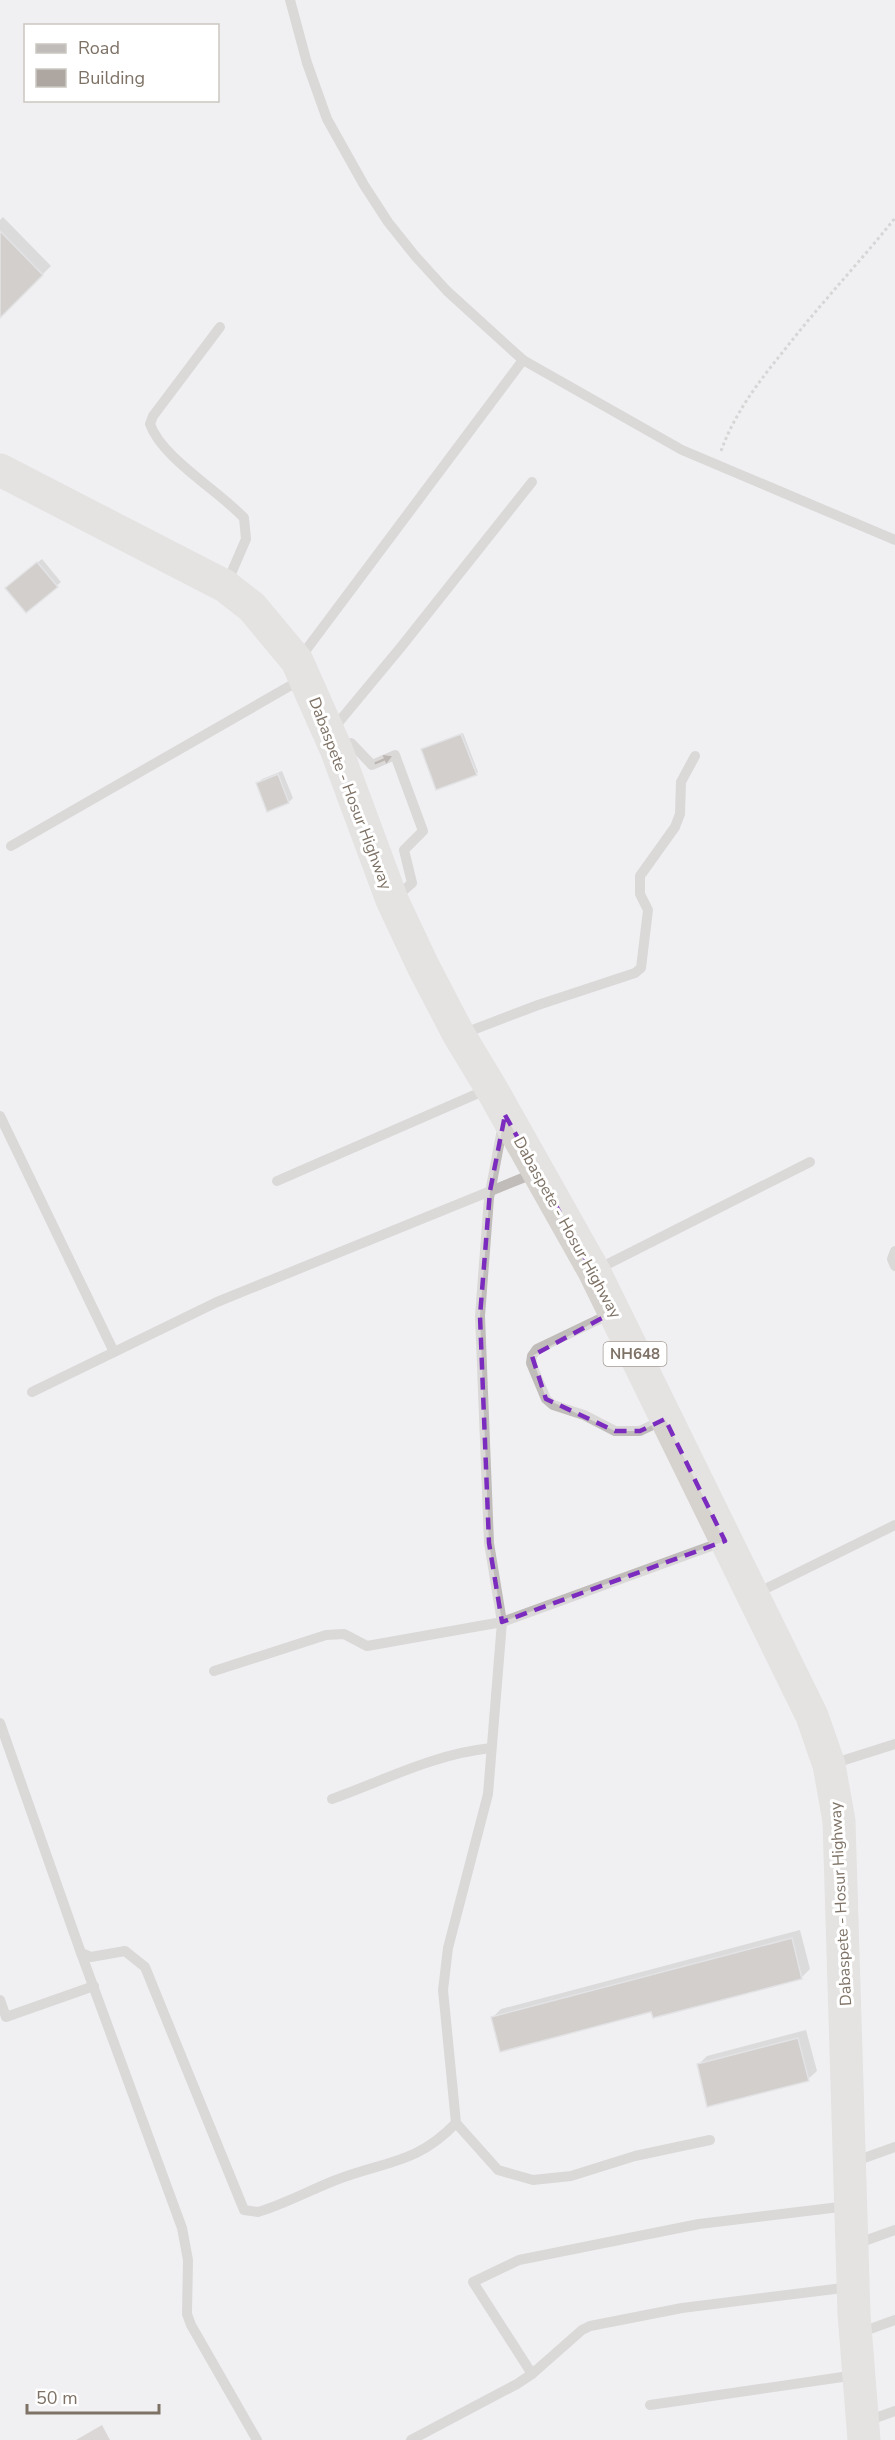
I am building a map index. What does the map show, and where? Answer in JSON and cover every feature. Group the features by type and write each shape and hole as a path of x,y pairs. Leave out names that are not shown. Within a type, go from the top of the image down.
{"highway":[{"name":"Dabaspete - Hosur Highway","path":"0,470 225,586 252,607 301,669 332,741 392,900 459,1035 615,1311 665,1419 812,1716 829,1765 839,1821 854,2287 864,2432"}],"street":[{"path":"290,0 307,63 327,119 364,185 388,222 416,257 447,291 522,360 682,450 895,540"},
{"path":"220,327 153,416 150,424 153,433 177,460 244,518 246,539 225,586"},
{"path":"11,846 301,669 522,360"},
{"path":"332,741 401,647 532,482"},
{"path":"332,741 351,743 372,765 395,755 423,831 404,850 412,883 392,900"},
{"path":"459,1035 641,968 648,910 640,894 640,876 675,827 680,814 681,782 695,756"},
{"path":"277,1181 498,1101 480,1316 489,1543 502,1622 488,1794 448,1948 443,1990 456,2123 498,2170 533,2180 571,2176 635,2156 710,2140"},
{"path":"0,1116 114,1352"},
{"path":"594,1271 810,1162"},
{"path":"32,1392 217,1302 538,1172"},
{"path":"895,1251 892,1259 895,1266"},
{"path":"615,1311 537,1349 532,1356 531,1363 546,1399 552,1406 584,1415 615,1431 640,1431 665,1419"},
{"path":"752,1595 895,1525"},
{"path":"214,1671 326,1635 344,1634 367,1646 502,1622 725,1541"},
{"path":"0,1723 182,2228 188,2260 187,2314 256,2440"},
{"path":"829,1765 895,1744"},
{"path":"332,1799 385,1780 425,1761 462,1751 491,1748"},
{"path":"81,1953 91,1957 125,1951 145,1967 244,2210 258,2212 356,2172 408,2158 439,2141 456,2123"},
{"path":"0,2000 3,2019 93,1986"},
{"path":"851,2162 895,2147"},
{"path":"532,2374 473,2282 519,2260 699,2224 852,2205"},
{"path":"853,2245 895,2230"},
{"path":"411,2440 532,2374 582,2330 590,2326 682,2308 854,2287"},
{"path":"856,2334 895,2320"},
{"path":"650,2405 859,2374"},
{"path":"864,2432 895,2411"}],"path":[{"path":"715,464 741,408 759,381 895,218"}],"highlighted area":[{"path":"505,1115 615,1311 532,1356 546,1399 615,1431 640,1431 665,1419 725,1541 502,1622 489,1543 480,1316 490,1191"}],"shaded area":[{"path":"102,2425 110,2440 76,2440"}],"building":[{"path":"0,231 43,275 0,318"},
{"path":"37,562 58,587 26,613 5,588"},
{"path":"461,734 477,775 436,790 421,749"},
{"path":"278,774 289,803 267,812 256,783"},
{"path":"792,1938 802,1979 653,2018 651,2012 500,2052 491,2017"},
{"path":"798,2038 809,2081 707,2107 697,2064"}]}
